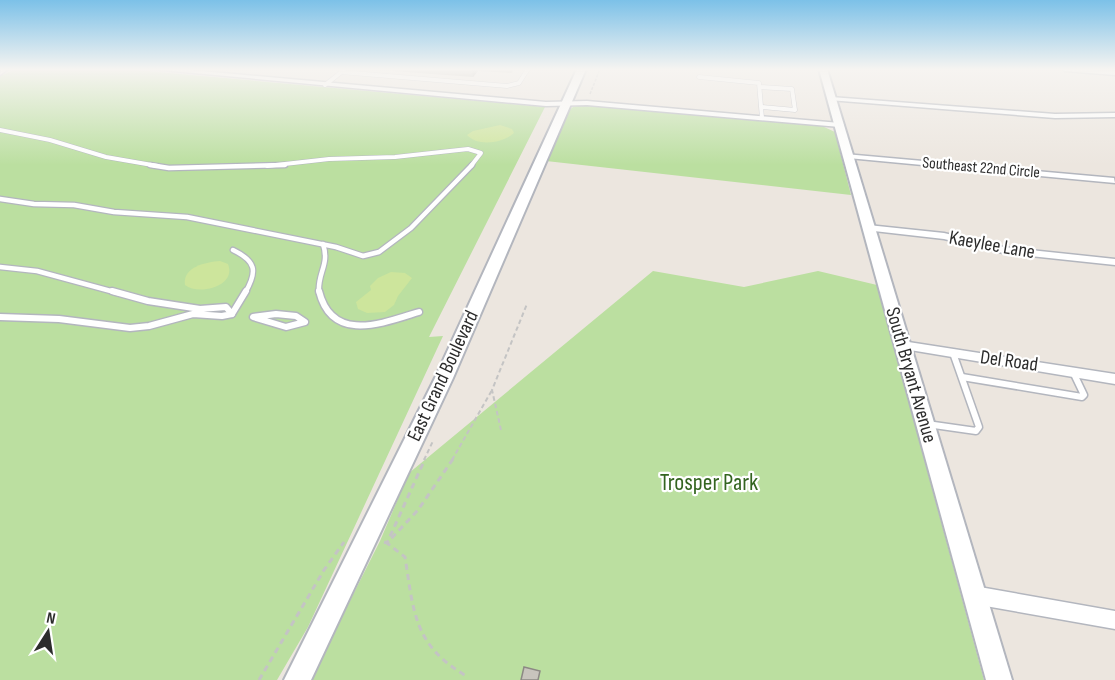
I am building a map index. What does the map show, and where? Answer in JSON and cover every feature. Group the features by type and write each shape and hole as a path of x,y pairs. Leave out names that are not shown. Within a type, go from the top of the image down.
{"street":[{"path":"510,101 546,104 587,103 840,125"},
{"name":"East Grand Boulevard","path":"297,680 444,378 567,101"},
{"name":"South Bryant Avenue","path":"832,101 999,680"},
{"path":"854,101 1055,116 1115,115"},
{"name":"Southeast 22nd Circle","path":"848,156 1114,181"},
{"name":"Kaeylee Lane","path":"868,228 944,236 1003,250 1115,262"},
{"name":"Del Road","path":"902,345 1115,379"},
{"path":"975,596 1115,620"}],"lane":[{"path":"761,101 762,118"},
{"path":"762,107 795,110 794,101"},
{"path":"0,130 50,140 106,157 170,168 258,167 329,159 395,158 468,149 480,151 477,159 412,227 380,252 368,256 358,256 323,244 187,217 0,200"},
{"path":"323,244 328,263 319,284 319,294 325,308 335,320 348,327 364,326 419,312"},
{"path":"232,314 252,280 254,270 251,260 243,253 233,250"},
{"path":"0,267 37,271 148,301 200,309 226,307 232,314"},
{"path":"0,317 59,319 130,328 149,326 193,314 232,314"},
{"path":"276,314 294,315 303,318 305,322 298,327 288,328 253,317 276,314"},
{"path":"925,424 976,431 979,428 953,353"},
{"path":"962,377 1082,397 1084,395 1073,371"}],"path":[{"path":"468,677 449,669 433,653 420,634 405,557 387,543 409,524 492,390 527,304"},
{"path":"492,390 501,430"},
{"path":"259,680 324,570 348,536 366,538"}],"green space":[{"path":"0,101 476,101 545,107 429,337 443,336 308,627 277,680 0,680"},
{"path":"581,105 822,126 835,132 851,195 546,161 568,111"},
{"path":"500,125 512,129 514,133 504,139 491,142 477,141 467,135 473,131"},
{"path":"220,261 228,264 229,272 222,283 207,289 191,288 185,285 187,274 191,270 202,264"},
{"name":"Trosper Park","path":"653,271 744,287 818,271 877,285 984,680 310,680 380,541 409,473"},
{"path":"391,272 405,273 412,278 394,305 385,312 367,313 358,309 356,302 371,290 370,286 378,278"}],"building":[{"path":"524,667 540,671 538,680 521,680"}]}
